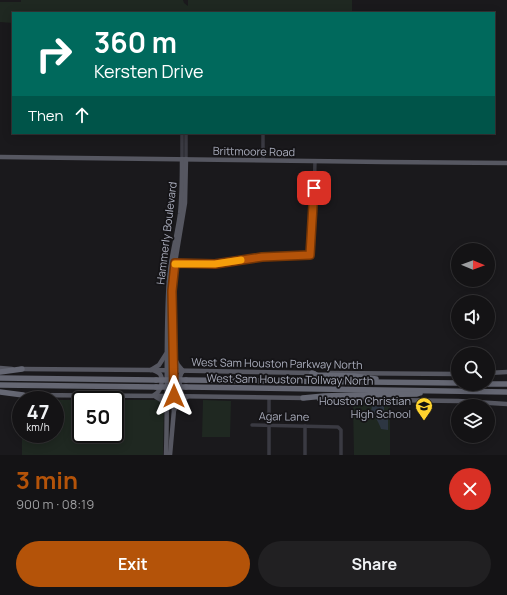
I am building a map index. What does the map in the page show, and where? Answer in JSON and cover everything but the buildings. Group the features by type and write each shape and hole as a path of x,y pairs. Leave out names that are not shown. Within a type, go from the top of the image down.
{"highway":[{"path":"0,372 22,369"},
{"path":"312,373 317,375 354,376 411,383"},
{"name":"West Sam Houston Tollway North","path":"0,378 451,383"},
{"path":"495,384 507,384"},
{"name":"West Sam Houston Tollway North","path":"0,385 507,392"},
{"path":"303,398 340,395 417,394 424,390"},
{"path":"0,394 12,395"}],"main road":[{"name":"Brittmoore Road","path":"0,157 507,163"},
{"name":"Hammerly Boulevard","path":"166,455 168,290 185,203 184,159"},
{"name":"Hammerly Boulevard","path":"170,455 174,410 173,263"},
{"path":"152,370 159,365 167,353"},
{"path":"174,356 177,363 184,371 180,376 180,391 185,396"},
{"name":"West Sam Houston Parkway North","path":"0,368 451,374"},
{"path":"152,370 158,372 161,377 161,389 158,394 153,396"},
{"path":"495,373 507,372"},
{"path":"64,395 458,401 507,404"},
{"path":"153,396 163,401 167,414"},
{"path":"174,410 185,396"}],"street":[{"name":"Hammerly Boulevard","path":"182,134 184,159"},
{"name":"Hammerly Boulevard","path":"184,159 186,134"},
{"path":"263,134 263,160"},
{"path":"173,263 215,264 262,257 310,255 315,161"},
{"path":"268,455 269,399"},
{"name":"Agar Lane","path":"252,424 335,426 341,430 341,455"},
{"path":"305,426 305,455"}],"shaded area":[{"path":"21,0 183,0 188,6 188,0 352,0 352,12 12,12 12,23 0,22 0,2 21,2"},
{"path":"64,400 72,400 72,443 124,443 124,400 160,400 164,405 163,455 22,455 22,443 64,443"},
{"path":"203,400 231,401 230,437 202,437"},
{"path":"357,400 390,400 390,455 354,455 353,404 357,403"}],"water":[{"path":"372,406 384,406 384,415 388,415 388,430 381,429 371,411"}],"slow traffic":[{"path":"175,264 215,264 241,260"}],"place":[{"name":"Houston Christian High School","path":"424,421"}],"route":[{"path":"174,396 172,291 175,263 215,264 262,257 310,255 314,188"}]}
